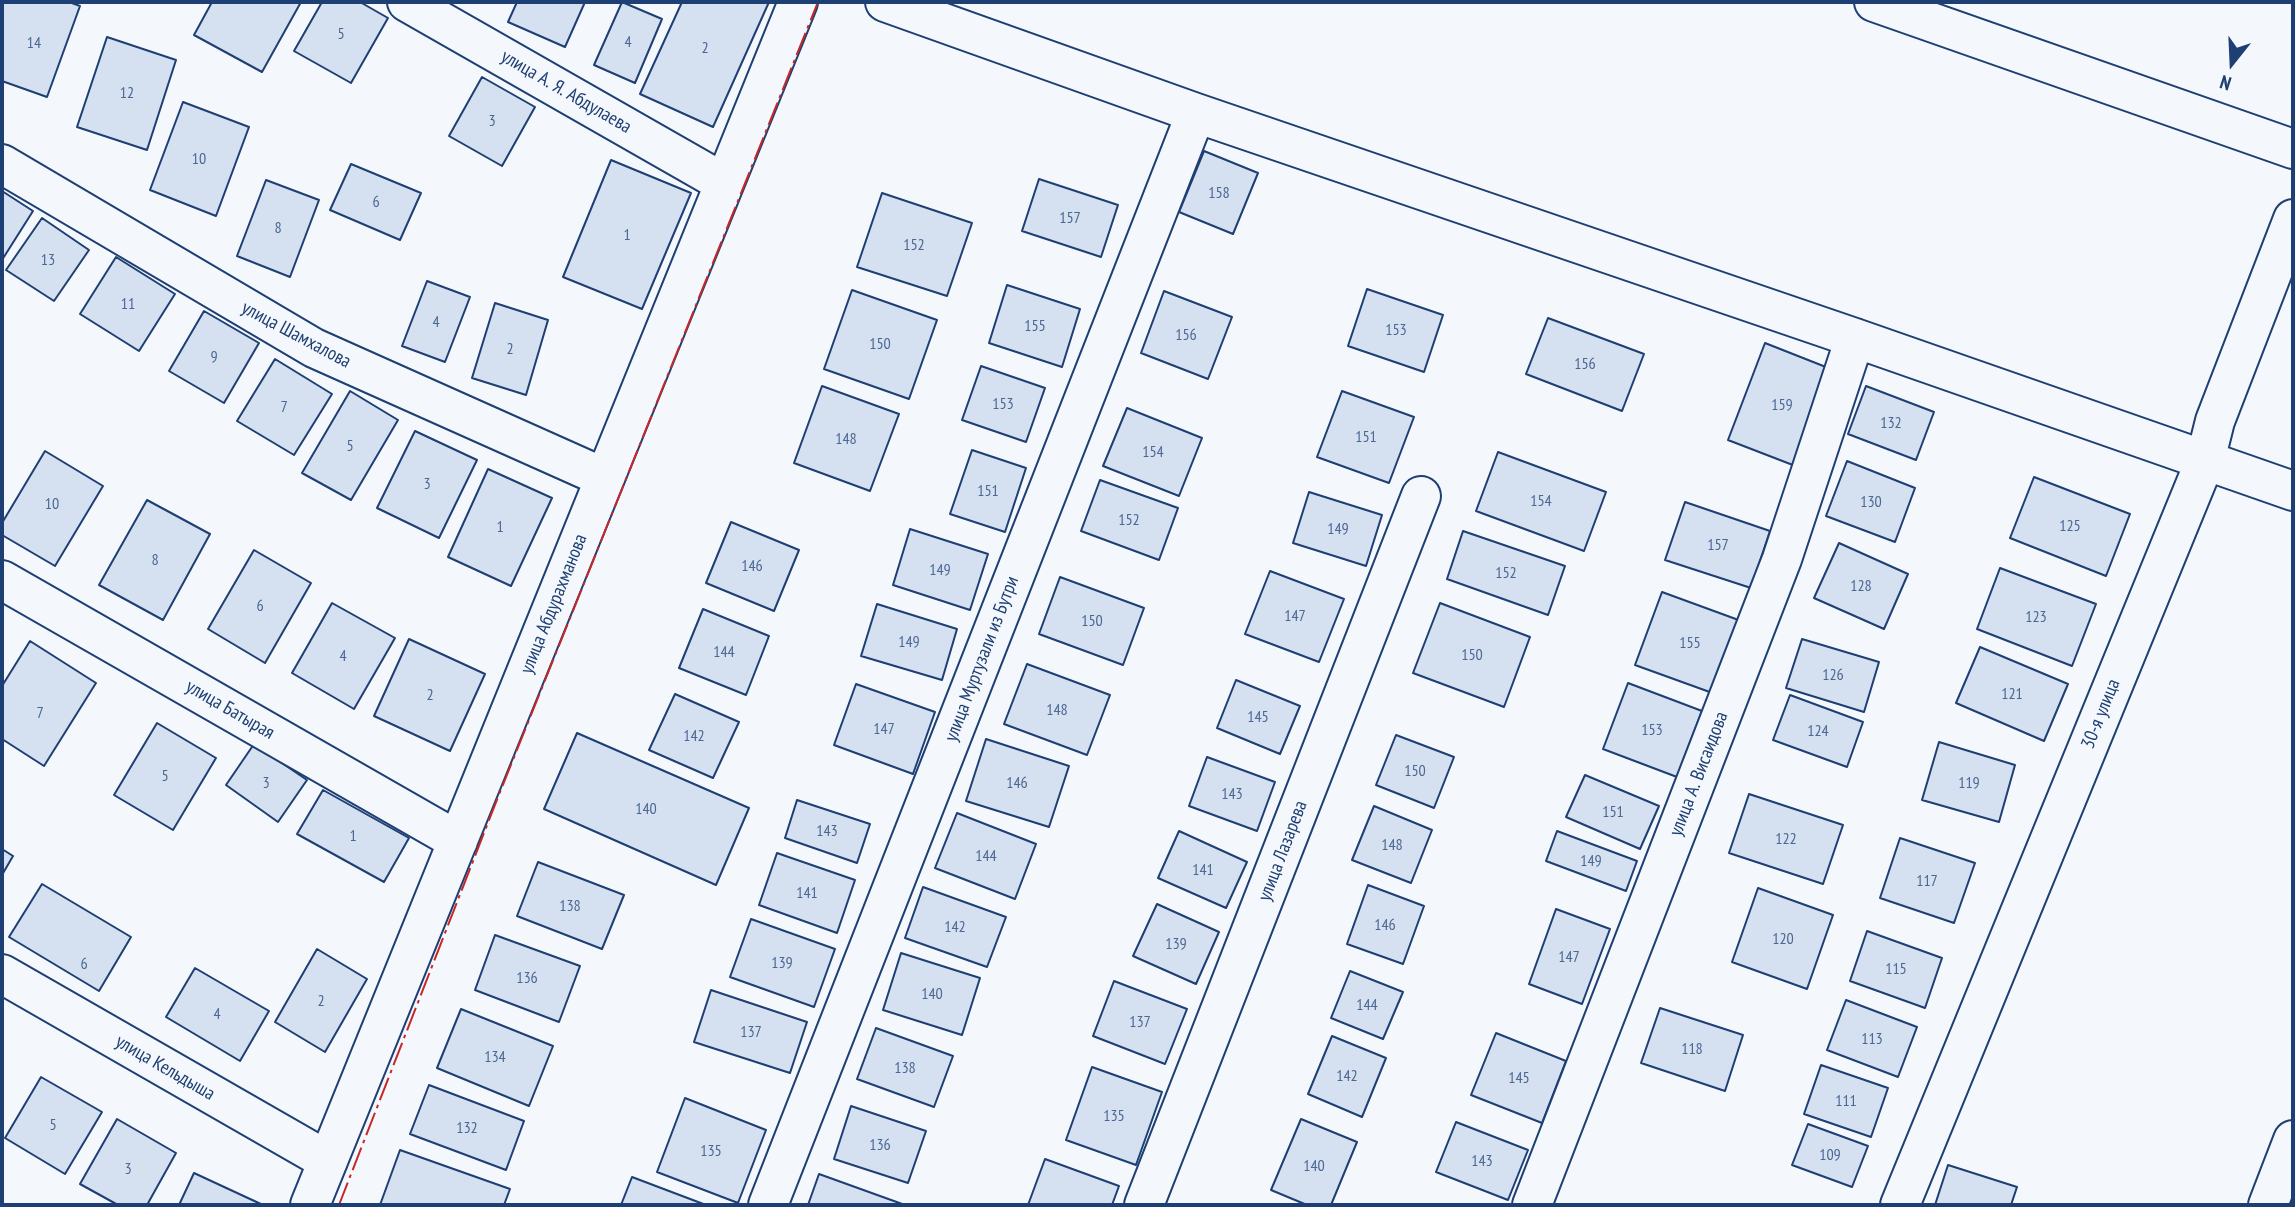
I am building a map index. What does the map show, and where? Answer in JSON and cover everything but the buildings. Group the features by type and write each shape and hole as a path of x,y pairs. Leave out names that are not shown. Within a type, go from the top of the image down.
{"street":[{"name":"улица А. Я. Абдулаева","path":"407,2 724,183"},
{"name":"улица Абдурахманова","path":"310,1205 797,2"},
{"path":"885,2 1196,113 2293,491"},
{"path":"1874,2 2293,149"},
{"name":"улица Муртузали из Бутри","path":"768,1205 1196,113"},
{"name":"улица Шамхалова","path":"2,164 314,348 605,478"},
{"name":"30-я улица","path":"1899,1205 2206,461 2216,421 2293,219"},
{"name":"улица А. Висаидова","path":"1532,1205 1782,559 1855,338"},
{"name":"улица Лазарева","path":"1144,1205 1421,496"},
{"name":"улица Батырая","path":"2,580 458,841"},
{"name":"улица Кельдыша","path":"2,974 328,1161"},
{"path":"2268,1205 2293,1140"}],"power":[{"path":"339,1205 498,797 818,2"}]}
